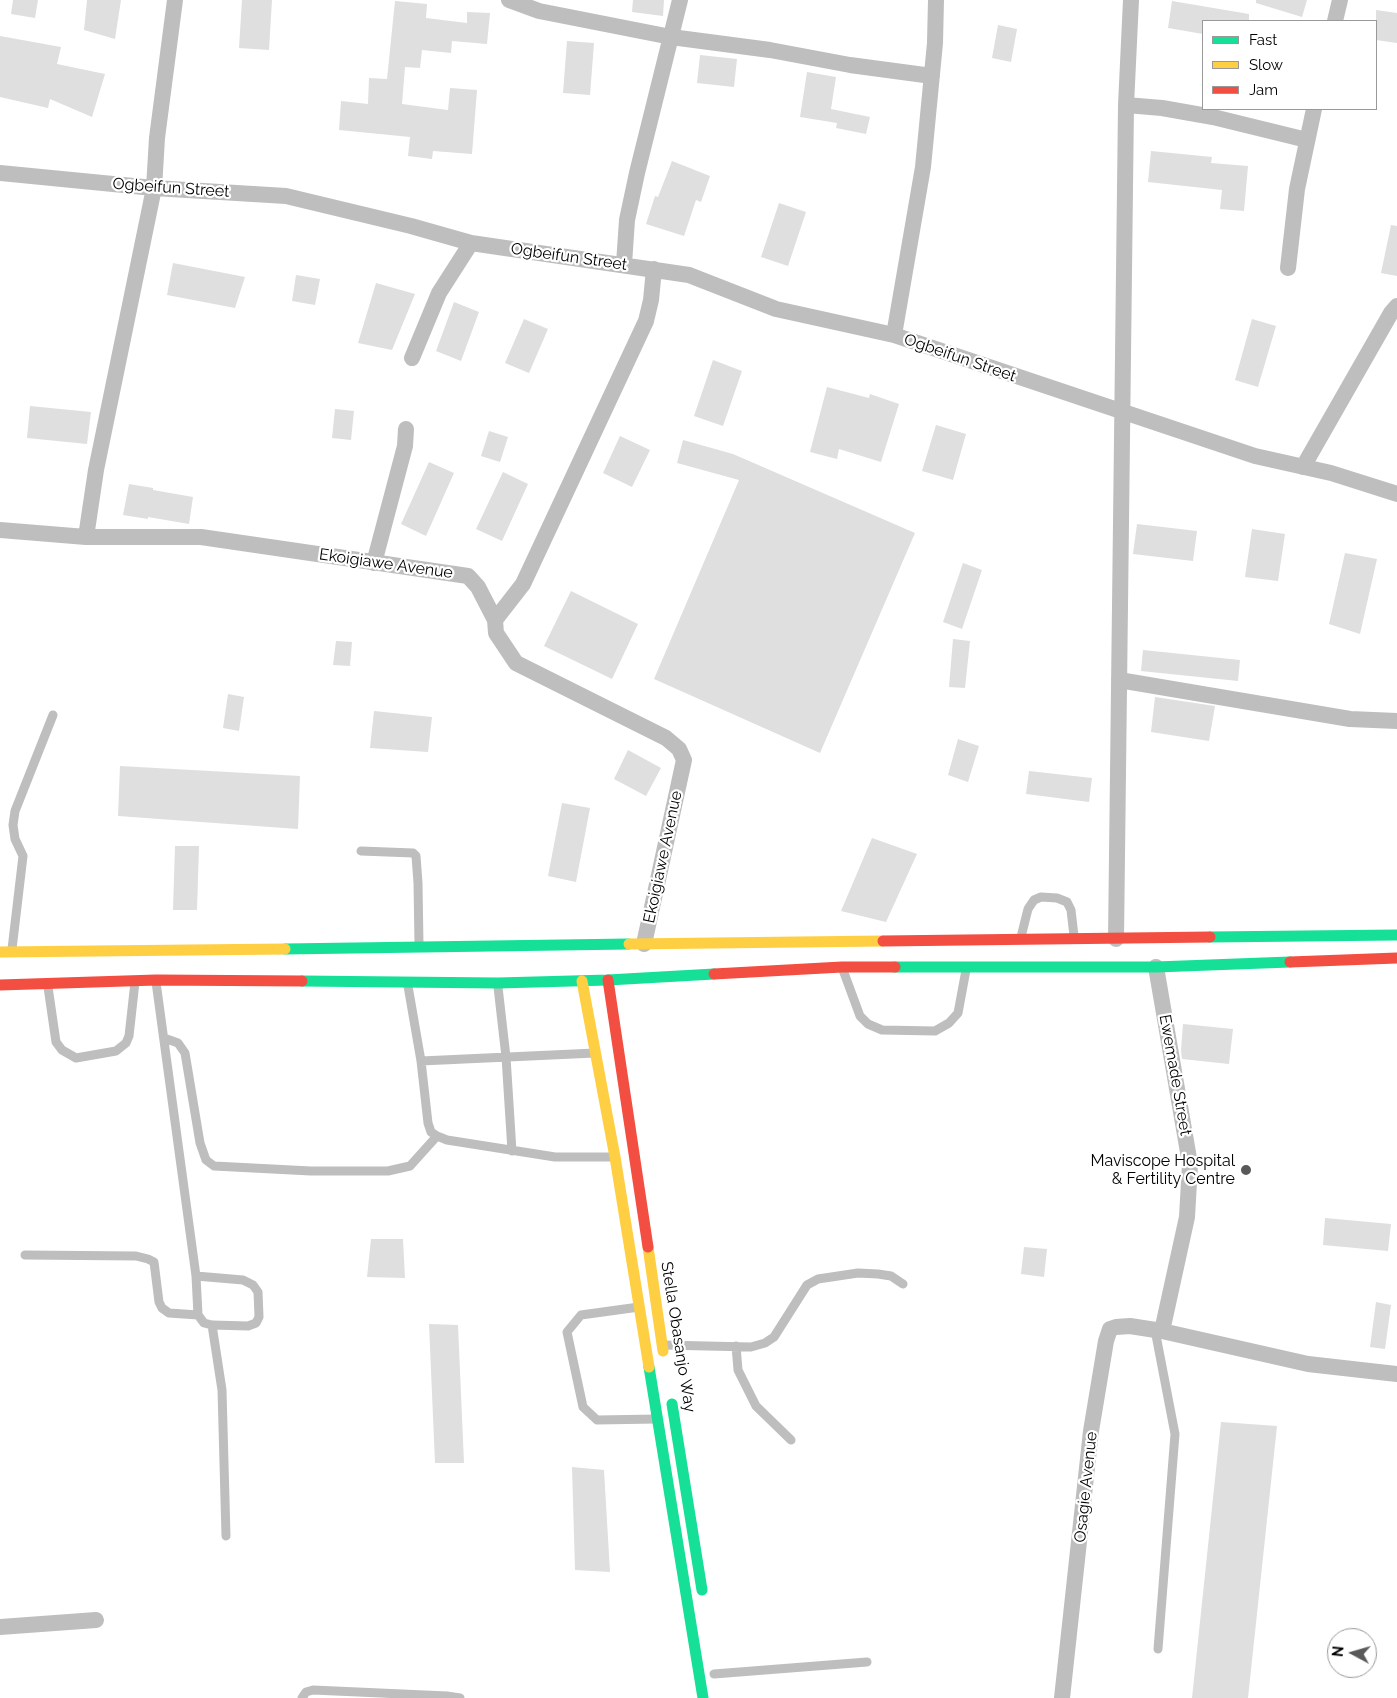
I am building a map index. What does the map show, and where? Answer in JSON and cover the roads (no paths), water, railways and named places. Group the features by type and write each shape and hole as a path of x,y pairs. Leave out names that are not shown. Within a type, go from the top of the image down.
{"main road":[{"path":"6,952 1397,935"},
{"path":"0,985 156,980 498,983 608,980 842,967 1156,967 1397,958"},
{"name":"Stella Obasanjo Way","path":"608,980 665,1363"},
{"path":"582,981 615,1157 703,1698"},
{"name":"Stella Obasanjo Way","path":"670,1392 703,1598"}],"street":[{"path":"86,537 96,470 154,188 157,138 175,0"},
{"path":"509,0 539,11 671,37 770,50 850,65 932,76"},
{"path":"624,264 627,220 680,0"},
{"path":"894,335 923,167 932,76 936,0"},
{"path":"1116,939 1126,105 1132,0"},
{"path":"1335,20 1340,0"},
{"path":"1126,105 1179,111 1307,140"},
{"path":"1288,268 1297,189 1314,110"},
{"name":"Ogbeifun Street","path":"0,173 154,188 286,196 411,226 471,243 689,275 776,308 894,335 1255,456 1331,473 1397,494"},
{"path":"412,358 439,293 471,243"},
{"path":"496,620 522,584 646,321 651,300 654,269"},
{"path":"1303,467 1391,313 1397,306"},
{"path":"374,563 405,446 406,430"},
{"name":"Ekoigiawe Avenue","path":"0,530 86,537 202,538 468,576 478,587 496,620 496,633 516,663 666,738 680,749 684,760 644,944"},
{"path":"1119,680 1350,719 1397,722"},
{"name":"Ewemade Street","path":"1156,967 1190,1164 1186,1217 1158,1330"},
{"name":"Osagie Avenue","path":"1062,1698 1092,1431 1106,1341 1110,1330 1116,1327 1130,1326 1158,1330"},
{"path":"1158,1330 1308,1364 1397,1374"},
{"path":"0,1627 96,1620"}],"lane":[{"path":"6,952 23,856 15,839 13,826 15,811 53,715"},
{"path":"362,851 413,854 416,856 419,947"},
{"path":"1020,940 1028,909 1034,900 1041,897 1057,898 1067,902 1071,910 1074,939"},
{"path":"842,967 860,1016 868,1024 882,1030 935,1031 949,1023 958,1013 967,967"},
{"path":"156,980 196,1276 198,1315 204,1323 212,1325 248,1326 256,1323 259,1317 258,1292 253,1285 242,1280 196,1276"},
{"path":"47,984 56,1042 62,1050 76,1058 116,1051 126,1043 129,1036 135,981"},
{"path":"408,983 431,1132 447,1140 554,1157 615,1157"},
{"path":"498,983 506,1057 512,1151"},
{"path":"164,1038 178,1043 185,1053 200,1143 206,1160 214,1166 311,1171 388,1171 410,1166 437,1136"},
{"path":"421,1061 595,1052"},
{"path":"24,1255 136,1256 148,1259 154,1262 159,1302 162,1308 170,1313 198,1315"},
{"path":"662,1344 736,1346 765,1343 774,1337 807,1284 818,1279 858,1273 878,1274 891,1276 903,1284"},
{"path":"639,1307 580,1315 567,1332 583,1407 598,1420 658,1419"},
{"path":"212,1325 222,1390 226,1536"},
{"path":"1158,1330 1175,1434 1158,1649"},
{"path":"736,1346 738,1370 756,1406 791,1440"},
{"path":"714,1673 867,1662"},
{"path":"302,1698 306,1692 314,1690 460,1698"}],"place":[{"name":"Maviscope Hospital & Fertility Centre","path":"1246,1170"}]}
